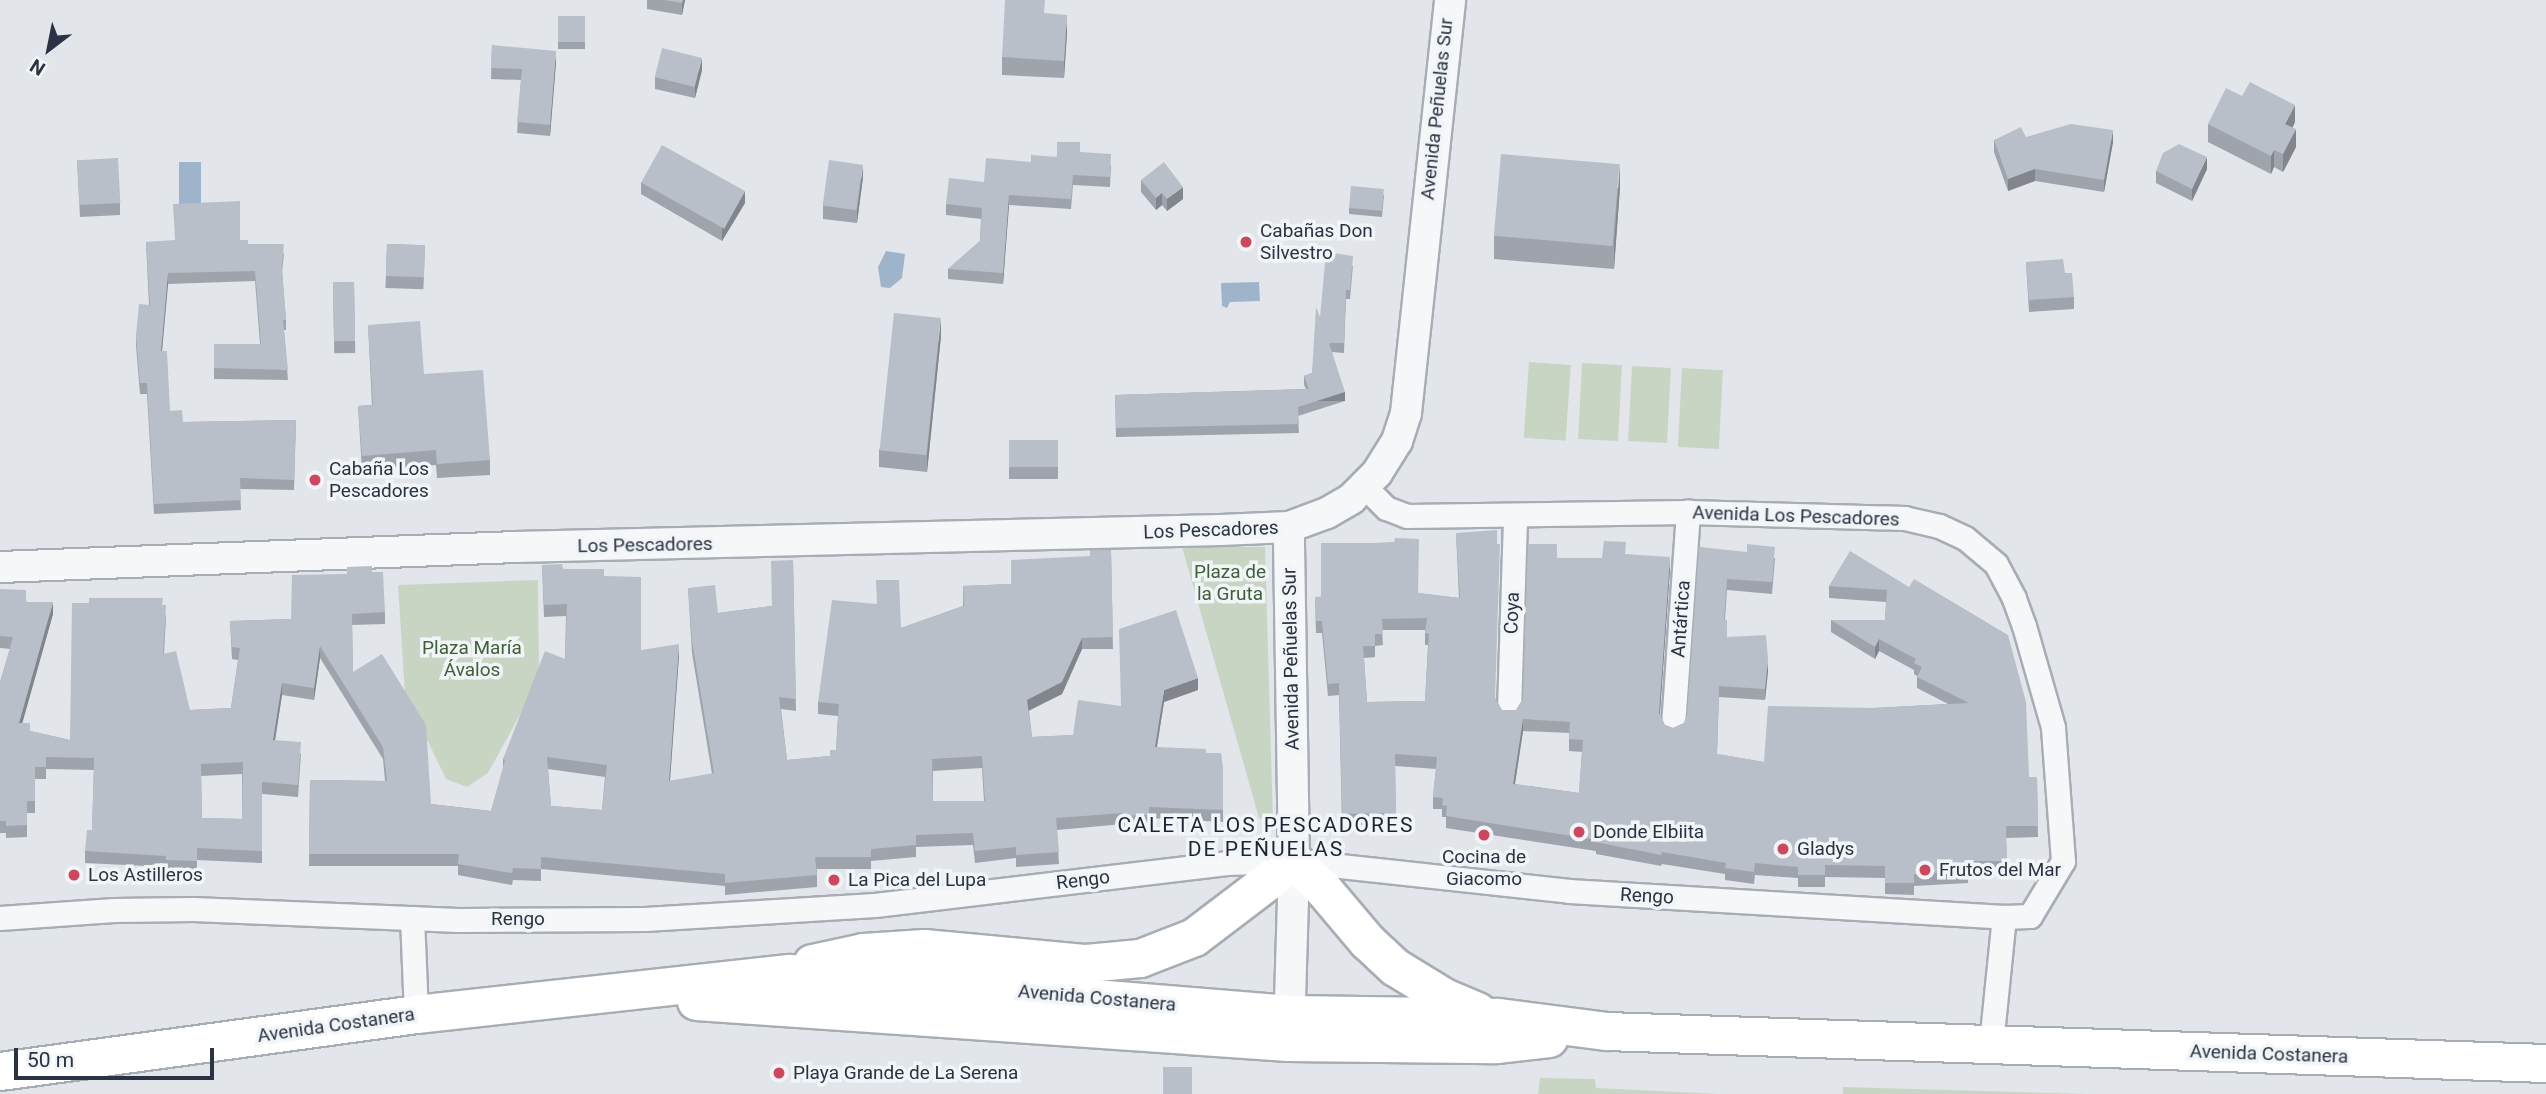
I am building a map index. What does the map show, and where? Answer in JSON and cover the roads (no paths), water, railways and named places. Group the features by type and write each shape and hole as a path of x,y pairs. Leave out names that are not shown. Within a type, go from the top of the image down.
{"main road":[{"path":"789,973 836,957 904,948 1086,963 1140,958 1194,937 1294,861 1323,889 1367,941 1395,967 1444,998 1498,1017"},
{"name":"Avenida Costanera","path":"0,1071 416,1014 789,973 1289,1028 1498,1017 1606,1031 2546,1063"},
{"name":"Avenida Costanera","path":"589,996 1289,1028 1496,1044 1606,1031"}],"street":[{"name":"Avenida Peñuelas Sur","path":"1289,1028 1294,861 1289,527 1328,513 1351,499 1391,454 1406,413 1450,0"},
{"name":"Avenida Los Pescadores","path":"1364,486 1386,508 1407,516 1688,512 1905,518 1939,526 1965,538 1996,564 2017,607 2053,727 2063,861 2030,916 2004,917"},
{"name":"Antártica","path":"1673,726 1688,512"},
{"name":"Coya","path":"1509,710 1515,516"},
{"name":"Los Pescadores","path":"0,567 515,547 866,541 1289,527"},
{"name":"Rengo","path":"0,918 114,910 193,909 412,918 645,919 875,905 1226,863 1294,861 1569,891 2004,917"},
{"path":"1991,1044 2004,917"},
{"path":"412,918 416,1014"}],"water":[{"path":"179,162 201,162 201,205 179,205"},
{"path":"886,251 905,254 902,278 890,288 881,287 878,267"},
{"path":"1259,282 1260,301 1230,302 1227,308 1222,306 1221,283"}],"place":[{"name":"Cabañas Don Silvestro","path":"1246,242"},
{"name":"Cabaña Los Pescadores","path":"315,480"},
{"name":"Donde Elbiita","path":"1579,832"},
{"name":"Cocina de Giacomo","path":"1484,835"},
{"name":"Gladys","path":"1783,849"},
{"name":"Frutos del Mar","path":"1925,870"},
{"name":"Los Astilleros","path":"74,875"},
{"name":"La Pica del Lupa","path":"834,880"},
{"name":"Playa Grande de La Serena","path":"779,1073"}],"district":[{"name":"CALETA LOS PESCADORES DE PEÑUELAS","path":"1266,837"}],"park label":[{"name":"Plaza de la Gruta","path":"1230,583"},
{"name":"Plaza María Ávalos","path":"472,659"}]}
